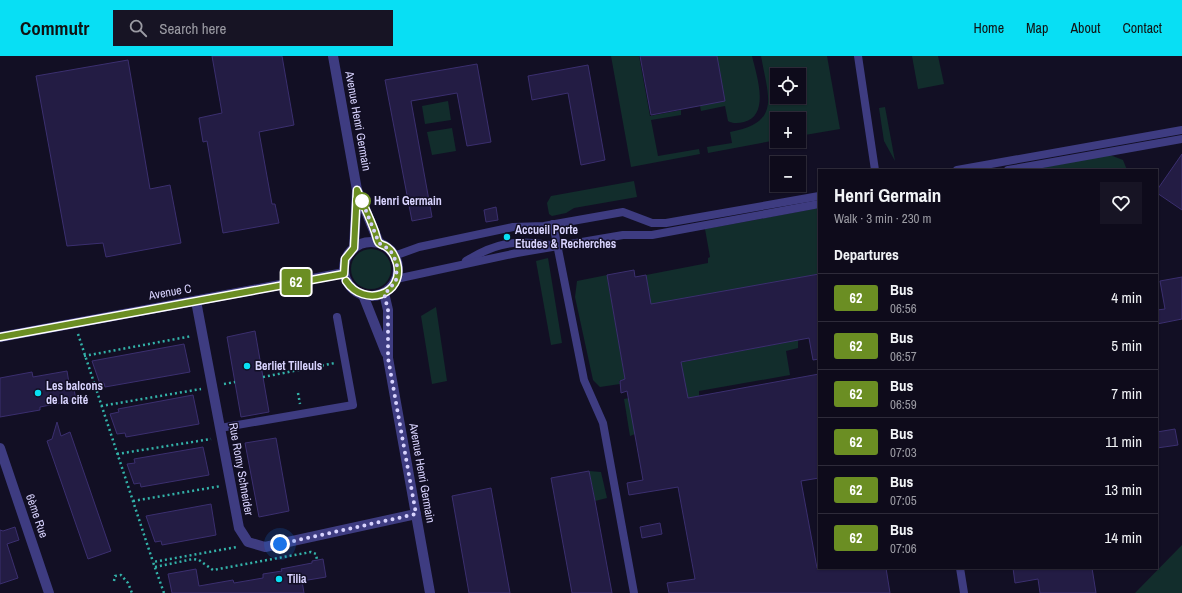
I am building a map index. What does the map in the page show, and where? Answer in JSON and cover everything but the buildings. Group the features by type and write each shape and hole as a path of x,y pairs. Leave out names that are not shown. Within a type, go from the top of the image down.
{"street":[{"name":"Avenue Henri Germain","path":"333,56 357,190 379,243 390,250 394,256"},
{"name":"Avenue Henri Germain","path":"357,190 354,248 345,259 344,274 350,287 363,295 388,358"},
{"path":"354,248 366,242 379,243"},
{"path":"363,295 377,296 389,290 396,280 398,272 394,256"},
{"name":"Avenue C","path":"0,337 344,274"},
{"name":"Avenue Henri Germain","path":"384,293 388,310 388,358 430,593"},
{"name":"Rue Romy Schneider","path":"196,300 239,528 248,542"},
{"name":"6ème Rue","path":"0,448 50,593"},
{"path":"248,542 265,547 416,514"}],"lane":[{"path":"858,56 875,169"},
{"path":"963,169 1182,130"},
{"path":"1014,169 1182,139"},
{"path":"394,256 419,247 512,227 553,224 622,212 652,224 666,223 818,196"},
{"path":"396,280 517,253 623,236 652,235 818,204"},
{"path":"553,224 584,380 603,423 634,593"},
{"path":"221,432 353,405 337,317"},
{"path":"960,569 964,593"}],"path":[{"path":"75,323 84,356 164,593"},
{"path":"84,356 203,334"},
{"path":"263,377 345,361"},
{"path":"101,406 235,382"},
{"path":"117,454 221,432"},
{"path":"133,501 230,484"},
{"path":"153,562 241,546 248,542"},
{"path":"155,566 193,559 199,560 213,570 311,552 316,554 317,560"},
{"path":"114,581 115,576 121,575 128,583 132,593"}],"green space":[{"path":"611,56 639,56 650,116 681,110 681,115 651,120 658,156 699,149 700,154 631,167"},
{"path":"717,56 752,56 760,93 759,103 757,111 752,118 744,122 734,123 728,121 725,106 701,111 700,106"},
{"path":"761,56 827,56 840,129 806,135 806,112 770,112 770,141 708,153 707,147 732,143 730,132 747,128 758,122 765,115 768,106 766,83"},
{"path":"912,56 938,56 944,84 918,89"},
{"path":"448,101 451,120 425,124 422,106"},
{"path":"885,107 895,161 884,141 879,108"},
{"path":"452,128 456,151 432,155 427,132"},
{"path":"1110,155 1123,160 1127,169 1035,169"},
{"path":"634,181 637,197 574,208 566,213 552,216 549,214 547,203 551,196"},
{"path":"818,208 818,274 637,307 649,294 646,275 708,263 708,258 710,257 705,229"},
{"path":"371,249 379,251 385,255 389,261 391,269 389,277 385,283 379,287 371,289 363,287 357,283 353,277 351,269 353,261 357,255 363,251"},
{"path":"548,258 562,343 551,345 536,261"},
{"path":"607,275 625,379 619,381 620,384 600,387 593,380 575,297 577,281"},
{"path":"436,307 447,381 432,384 421,316"},
{"path":"798,340 798,348 786,351 790,375 699,391 699,396 669,402 662,366"},
{"path":"629,398 635,434 630,436 624,399"},
{"path":"589,471 601,472 607,498 595,501"},
{"path":"1182,545 1182,593 1135,593"}],"bus line":[{"name":"62","path":"0,337 344,274 345,259 354,248 357,190 379,243 390,250 394,256 397,263 398,272 396,280 389,290 377,296 363,295 356,292 346,281"}],"place":[{"name":"Henri Germain","path":"362,201"},
{"name":"Accueil Porte Etudes & Recherches","path":"507,237"},
{"name":"Berliet Tilleuls","path":"247,366"},
{"name":"Les balcons de la cité","path":"38,393"},
{"name":"Tilia","path":"279,579"}],"route":[{"path":"280,544 416,514 388,358 388,310 384,293 389,290 396,280 398,272 397,263 390,250 379,243 362,201"}]}
